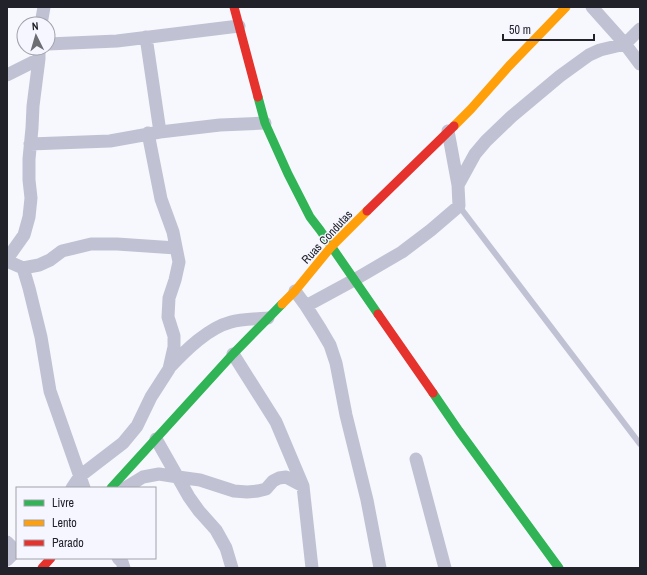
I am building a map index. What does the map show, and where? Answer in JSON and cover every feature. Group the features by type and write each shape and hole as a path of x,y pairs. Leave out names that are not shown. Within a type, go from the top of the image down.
{"street":[{"path":"234,7 265,123 310,218 320,230 460,431 559,568"},
{"name":"Ruas Condutas","path":"112,487 233,354 295,291 331,247 470,109 566,7"},
{"path":"592,7 625,44 640,64"},
{"path":"56,44 116,41 239,26"},
{"path":"458,185 475,154 482,145 517,112 560,76 589,55 600,50 625,44 640,29"},
{"path":"146,37 161,199 173,232 179,262 169,298 168,317 174,336 174,347 169,369"},
{"path":"7,74 34,56"},
{"path":"39,56 29,159 31,198 29,217 24,235 7,260 23,268 39,265 50,260 62,251 91,244 117,244 176,248"},
{"path":"30,144 110,141 154,132 220,125 265,123"},
{"path":"306,306 402,252 459,206 458,185 448,131"},
{"path":"23,268 41,337 50,391 82,482 124,443 137,426 151,397 169,369 181,355 216,328 232,322 268,318"},
{"path":"295,291 330,345 336,363 346,415 367,500 380,568"},
{"path":"233,354 276,422 303,486 312,568"},
{"path":"156,439 189,497 216,530 226,548 232,568"},
{"path":"416,459 445,568"},
{"path":"127,487 143,477 159,474 200,480 234,491 258,492 266,489 273,481 286,477 303,486"},
{"path":"42,568 50,559"},
{"path":"119,559 124,568"}],"lane":[{"path":"459,206 640,444"}],"traffic: fast":[{"path":"258,97 265,123 288,174 310,217 378,314"},
{"path":"112,487 233,354 282,304"},
{"path":"433,393 559,568"}],"traffic: slow":[{"path":"454,126 566,7"},
{"path":"282,304 295,291 331,247 367,211"}],"traffic: jam":[{"path":"234,7 258,97"},
{"path":"367,211 454,126"},
{"path":"378,314 433,393"},
{"path":"42,568 50,559"}]}
